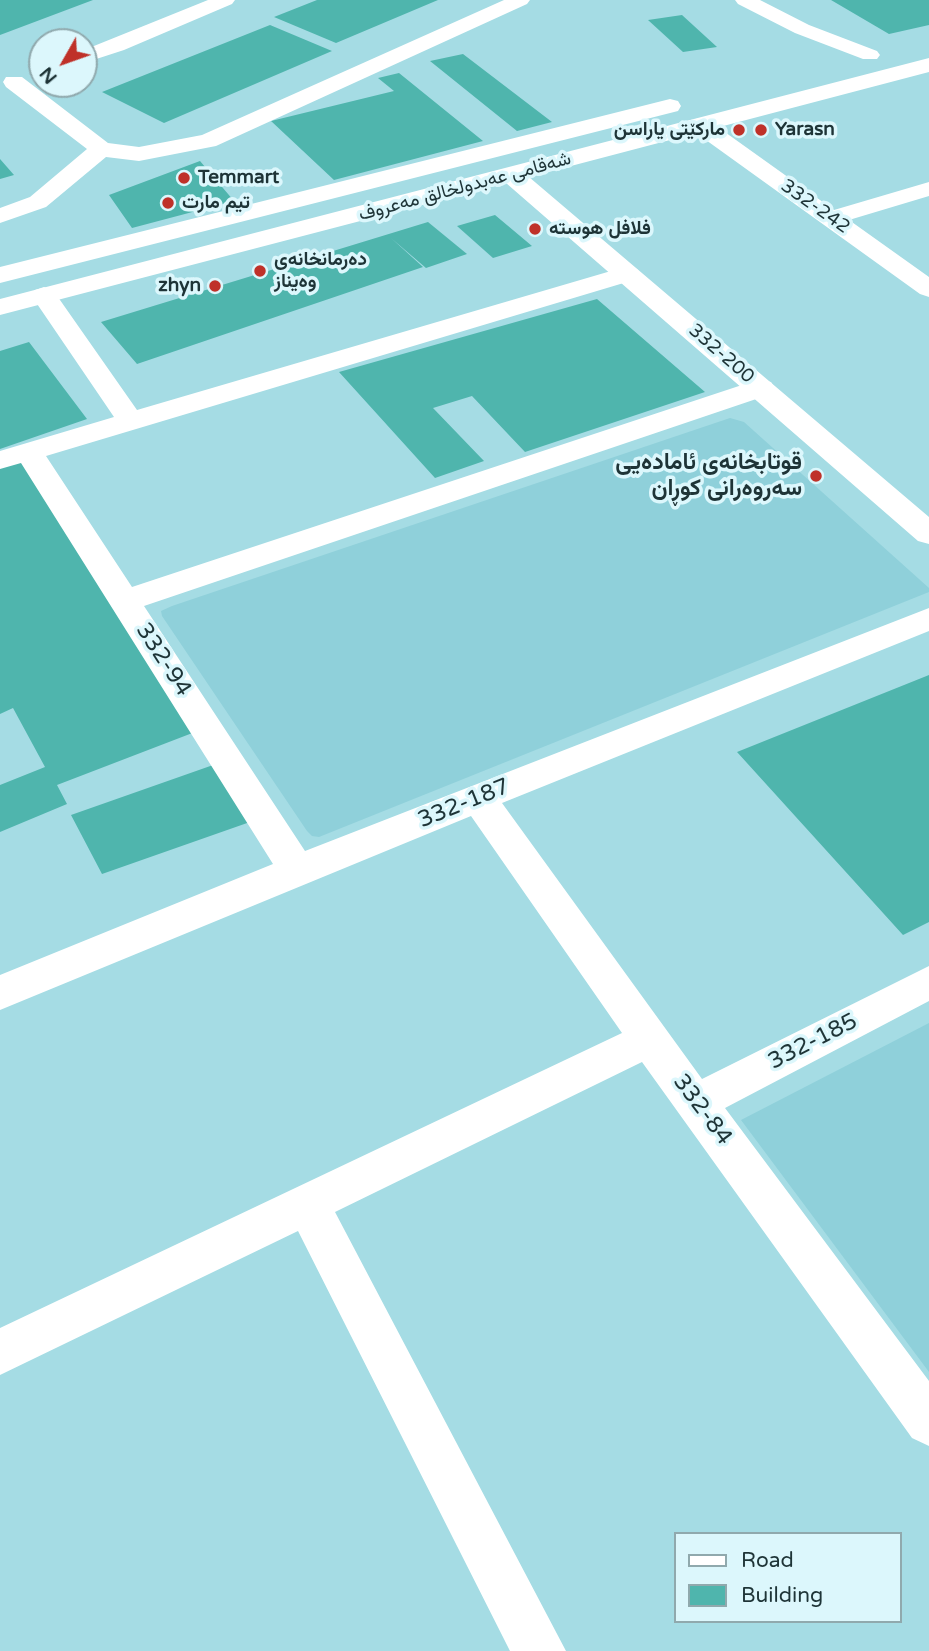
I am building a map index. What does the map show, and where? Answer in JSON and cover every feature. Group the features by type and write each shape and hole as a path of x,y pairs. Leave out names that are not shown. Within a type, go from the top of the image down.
{"main road":[{"name":"شەقامی عەبدولخالق مەعروف","path":"0,306 700,125 887,59"},
{"name":"شەقامی عەبدولخالق مەعروف","path":"830,65 887,59 929,65"},
{"name":"شەقامی عەبدولخالق مەعروف","path":"0,275 696,99"},
{"name":"332-200","path":"512,175 929,534"}],"street":[{"path":"98,52 225,0"},
{"path":"16,81 101,149 139,154 208,141 520,0"},
{"path":"745,0 802,29 887,59"},
{"path":"821,15 887,59"},
{"name":"332-242","path":"700,125 929,289"},
{"path":"0,216 38,202 101,149"},
{"path":"831,218 929,189"},
{"path":"14,455 628,274"},
{"path":"44,295 130,420"},
{"path":"125,601 761,388"},
{"name":"332-94","path":"14,455 125,601 297,870"},
{"name":"332-187","path":"0,993 297,870 929,619"},
{"name":"332-84","path":"478,798 649,1039 929,1421"},
{"name":"332-185","path":"697,1102 929,982"},
{"path":"0,1352 649,1039"},
{"path":"308,1205 539,1651"}],"shaded area":[{"path":"730,418 744,422 929,588 929,592 319,837 312,836 307,831 162,616 161,611 172,606"},
{"path":"929,1023 929,1372 741,1120"}],"building":[{"path":"0,0 93,0 0,35"},
{"path":"317,0 438,0 336,43 274,17"},
{"path":"831,0 929,0 929,25 889,34"},
{"path":"682,15 717,47 683,52 648,20"},
{"path":"270,25 332,51 164,123 102,92"},
{"path":"463,54 552,122 517,131 430,61"},
{"path":"399,73 483,141 334,180 271,121 394,91 378,78"},
{"path":"0,159 14,175 0,179"},
{"name":"Temmart","path":"200,161 234,201 132,228 109,195"},
{"path":"495,215 532,246 493,258 457,226"},
{"path":"428,222 467,254 426,268 391,238 423,267 137,364 101,322"},
{"path":"597,299 705,392 525,452 472,396 433,408 484,461 435,478 339,372"},
{"path":"29,342 87,419 0,449 0,351"},
{"path":"23,461 195,732 57,785 67,804 0,832 0,785 45,767 13,708 0,714 0,468"},
{"path":"929,675 929,922 903,935 737,752"},
{"path":"216,764 250,822 102,874 71,815"}],"place":[{"name":"مارکێتی یاراسن","path":"739,130"},
{"name":"Yarasn","path":"761,130"},
{"name":"Temmart","path":"184,178"},
{"name":"تيم مارت","path":"168,203"},
{"name":"فلافل هوسته","path":"535,229"},
{"name":"دەرمانخانەی وەیناز","path":"260,271"},
{"name":"zhyn","path":"215,286"},
{"name":"قوتابخانەی ئامادەیی سەروەرانی کوڕان","path":"816,476"}]}
